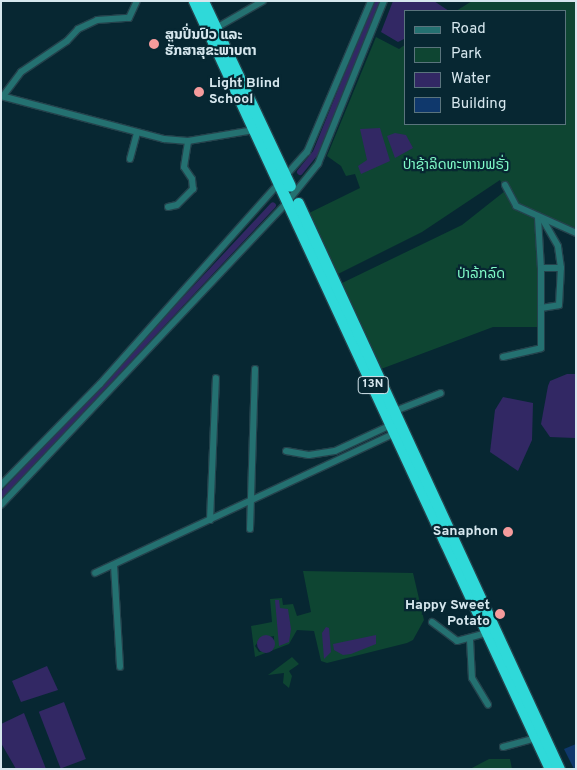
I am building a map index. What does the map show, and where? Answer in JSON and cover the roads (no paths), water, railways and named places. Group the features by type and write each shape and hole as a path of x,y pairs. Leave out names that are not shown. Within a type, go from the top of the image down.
{"highway":[{"name":"13N","path":"194,1 254,130 283,181"},
{"name":"13N","path":"203,1 283,181 395,411 559,769"},
{"name":"13N","path":"291,198 393,429 550,769"}],"street":[{"path":"137,1 129,18 97,20 78,29 67,41 21,72 2,96 138,133 188,141 254,130"},
{"path":"216,28 263,1"},
{"path":"1,485 100,384 307,152 371,1"},
{"path":"1,505 291,198 318,164 384,1"},
{"path":"130,159 138,133"},
{"path":"168,207 177,205 193,189 184,167 188,141"},
{"path":"505,185 516,206 540,219 576,233"},
{"path":"540,219 558,246 561,268 559,305 541,308"},
{"path":"503,357 541,348 540,219"},
{"path":"541,268 561,268"},
{"path":"250,529 255,368"},
{"path":"210,520 216,378"},
{"path":"395,411 441,393"},
{"path":"286,450 309,455 335,450 393,429"},
{"path":"95,574 252,502 393,429"},
{"path":"114,565 120,667"},
{"path":"432,622 449,638 470,640 487,633"},
{"path":"470,640 472,678 488,705"},
{"path":"503,747 536,738"}],"water":[{"path":"393,1 434,1 448,10 404,10 404,39 398,42 381,32"},
{"path":"380,128 390,161 361,174 358,166 367,160 360,129"},
{"path":"395,133 406,135 413,148 395,158 387,136"},
{"path":"567,374 576,374 575,438 550,437 541,424 548,386 550,381"},
{"path":"503,397 533,403 532,440 518,471 490,452 495,410"},
{"path":"275,600 279,600 280,608 288,609 291,629 289,642 279,646"},
{"path":"326,627 329,628 331,652 324,659 322,633"},
{"path":"266,635 272,638 275,644 272,650 266,653 260,650 257,644 260,638"},
{"path":"376,635 376,644 351,654 343,655 334,650 333,644"},
{"path":"47,666 58,690 21,702 12,681"},
{"path":"64,702 86,759 61,769 39,712"},
{"path":"24,713 46,769 16,769 1,743 1,724"}],"waterway":[{"path":"300,172 316,152 377,1"},
{"path":"1,496 273,205"}],"place":[{"name":"ສູນປິ່ນປົວ ແລະ ຮັກສາສຸຂະພາບຕາ","path":"154,44"},
{"name":"Light Blind School","path":"199,92"},
{"name":"Sanaphon","path":"508,532"},
{"name":"Happy Sweet Potato","path":"500,614"}],"park label":[{"name":"ປ່າຊ້າລິດທະຫານຟຣັ່ງ","path":"456,166"},
{"name":"ປ່າລ້ກລົດ","path":"481,275"}]}
